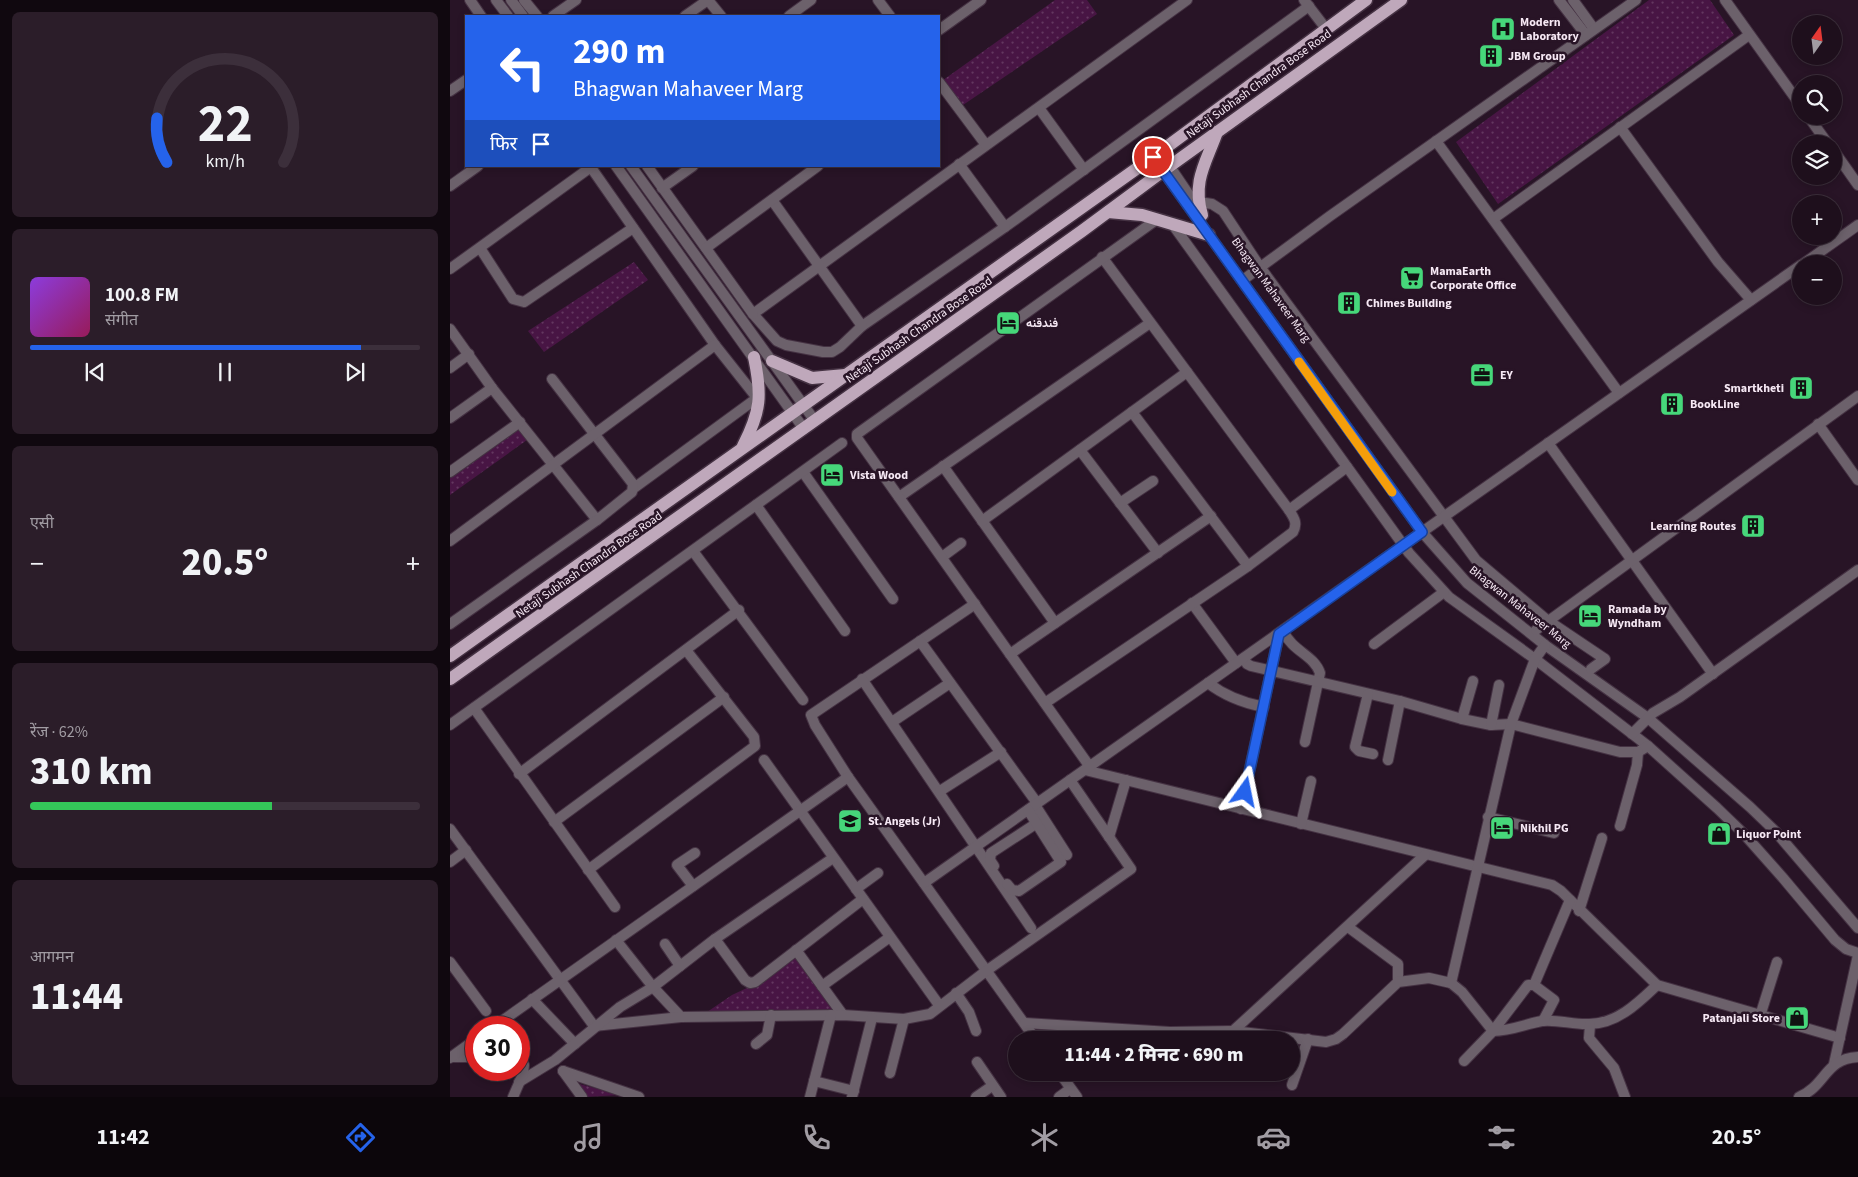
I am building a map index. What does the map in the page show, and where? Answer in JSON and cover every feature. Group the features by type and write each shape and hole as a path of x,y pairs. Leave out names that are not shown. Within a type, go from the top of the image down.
{"main road":[{"name":"Netaji Subhash Chandra Bose Road","path":"450,656 1156,154 1366,0"},
{"name":"Netaji Subhash Chandra Bose Road","path":"450,680 1108,212 1166,168 1401,0"},
{"path":"1228,102 1238,117"},
{"path":"1201,208 1200,176 1217,132"},
{"path":"1108,212 1130,213 1208,235"},
{"path":"742,448 751,431 760,401 760,383 754,357"},
{"path":"772,361 812,378 846,375"}],"street":[{"path":"470,0 480,15"},
{"path":"496,0 507,15"},
{"path":"511,0 522,15"},
{"path":"524,0 536,15"},
{"path":"554,15 576,0"},
{"path":"686,15 708,0 720,15"},
{"path":"790,15 811,0"},
{"path":"878,0 889,15"},
{"path":"940,29 981,0"},
{"path":"753,314 1187,0"},
{"path":"1559,0 1590,32"},
{"path":"1573,0 1590,32"},
{"path":"1247,278 1436,141 1636,0"},
{"path":"1724,0 1792,94"},
{"path":"648,167 753,314 778,342 823,352 832,352 862,326 1084,170 1306,3 1327,30"},
{"path":"1493,219 1749,34"},
{"path":"450,92 465,81"},
{"path":"940,83 986,145"},
{"path":"1039,108 1084,170"},
{"path":"1620,127 1718,262 1751,300"},
{"path":"1436,141 1620,393"},
{"name":"Bhagwan Mahaveer Marg","path":"1156,154 1208,235 1424,531 1467,583 1545,645 1651,716 1775,831 1858,928"},
{"path":"1842,162 1858,185"},
{"path":"959,164 1005,227"},
{"path":"450,186 477,167"},
{"path":"450,268 591,167 715,345 757,398 634,488 597,520 450,624"},
{"path":"617,167 754,357 798,408 815,421"},
{"path":"632,167 772,361 798,408 804,429"},
{"path":"662,188 692,167"},
{"path":"706,248 817,167"},
{"name":"Bhagwan Mahaveer Marg","path":"1166,168 1201,208 1247,278 1424,531 1471,578 1536,630 1591,669 1651,716 1780,826 1858,918"},
{"path":"772,200 818,267 862,326"},
{"path":"1201,208 1212,204 1223,211 1260,267 1476,560 1547,620 1605,659 1591,669"},
{"path":"1156,220 859,431 857,438 1045,703 1088,768 1126,780 1241,809 1552,885 1570,900 1579,911 1657,985 1840,1038"},
{"path":"1173,224 1404,545 1444,592 1648,746 1744,834 1835,940 1846,949 1858,954 1834,1064"},
{"path":"1815,255 1858,225"},
{"path":"480,248 513,299 518,302 524,302 633,228"},
{"path":"1045,703 1248,566 1293,532 1296,521 1102,257"},
{"path":"924,883 1792,271"},
{"path":"899,497 1150,323"},
{"path":"450,329 492,388 597,520"},
{"path":"450,541 715,345"},
{"path":"450,368 469,354"},
{"path":"982,522 1186,372"},
{"path":"552,379 633,484 634,488"},
{"path":"450,418 492,388"},
{"path":"1536,630 1547,620 1858,396"},
{"path":"1132,412 1248,566"},
{"path":"450,472 520,422"},
{"path":"1818,424 1858,480"},
{"path":"450,725 842,443"},
{"path":"1548,443 1713,674"},
{"path":"1080,450 1158,552"},
{"path":"944,466 1055,623"},
{"path":"1289,510 1347,467"},
{"path":"803,472 893,599"},
{"path":"1120,503 1153,481"},
{"path":"756,505 845,631"},
{"path":"1010,654 1211,516"},
{"path":"942,557 962,543"},
{"path":"693,551 739,610 803,700"},
{"path":"1632,734 1651,716 1858,570"},
{"path":"1374,644 1444,592"},
{"path":"1192,603 1240,661 1251,666 1400,701 1462,719 1491,725 1511,724 1593,747 1630,753 1638,752 1648,746"},
{"path":"975,604 862,679 811,716 814,725 848,777 1030,1031"},
{"path":"519,774 739,610"},
{"path":"1504,636 1516,622"},
{"path":"1241,809 1281,632"},
{"path":"1281,632 1296,650 1318,665 1320,673 1305,742"},
{"path":"920,640 1002,752 1033,806 1068,855"},
{"path":"1451,983 1476,867 1511,724 1535,659 1545,645"},
{"path":"588,870 752,750 756,742 724,697 686,650"},
{"path":"862,679 940,790 1032,928"},
{"path":"1462,719 1473,681"},
{"path":"892,722 950,683"},
{"path":"1208,683 1222,694 1248,704 1264,707"},
{"path":"1491,725 1499,685"},
{"path":"1368,694 1355,747 1359,752 1374,754"},
{"path":"554,822 724,697"},
{"path":"1388,760 1400,701"},
{"path":"474,708 615,907"},
{"path":"940,790 1002,752"},
{"path":"1620,826 1637,764 1638,752"},
{"path":"764,760 939,1005"},
{"path":"509,1016 848,777"},
{"path":"594,1026 681,1017 843,1015 904,1019 930,1014 939,1005 986,970 1131,869 1070,780"},
{"path":"1109,837 1126,780"},
{"path":"1301,824 1311,781"},
{"path":"1033,806 1037,823 1061,862 1019,891 1014,891 990,860 990,856 1037,823"},
{"path":"1488,817 1554,833"},
{"path":"450,828 594,1026"},
{"path":"1579,911 1602,838"},
{"path":"450,862 466,850"},
{"path":"693,886 677,865 695,854"},
{"path":"1233,1031 1425,855"},
{"path":"513,1097 520,1082 555,1060 576,1044 594,1026 653,987 716,939 833,858"},
{"path":"856,889 878,873"},
{"path":"716,939 745,980 750,983 755,982 863,899"},
{"path":"1534,985 1570,900"},
{"path":"1348,927 1398,964 1398,982"},
{"path":"822,986 890,937"},
{"path":"616,940 653,987 681,1017"},
{"path":"665,944 680,966"},
{"path":"796,950 843,1015"},
{"path":"450,962 486,1011"},
{"path":"1760,1016 1777,962"},
{"path":"1300,1039 1326,1042 1336,1039 1398,982 1429,978 1451,983 1462,992 1493,1031"},
{"path":"1464,1061 1493,1031 1528,985 1534,985 1554,1000 1543,1021"},
{"path":"1493,1031 1520,1028 1543,1021 1590,1024 1622,1014 1636,1005 1657,985"},
{"path":"956,993 969,1012 976,1030"},
{"path":"532,999 576,1044"},
{"path":"756,1044 767,1034 771,1015"},
{"path":"810,1097 831,1015"},
{"path":"814,1081 853,1094 872,1018"},
{"path":"890,1073 904,1019"},
{"path":"1024,1023 1154,1031"},
{"path":"1590,1024 1589,1038 1614,1068 1625,1097"},
{"path":"1292,1085 1308,1040"},
{"path":"451,1057 465,1047"},
{"path":"451,1057 465,1057"},
{"path":"1799,1097 1817,1086 1834,1064 1844,1058 1858,1058"},
{"path":"555,1060 582,1097"},
{"path":"977,1062 1001,1097"},
{"path":"563,1071 636,1097"},
{"path":"1058,1097 1073,1093 1065,1081"},
{"path":"976,1097 992,1086"}],"shaded area":[{"path":"1055,0 1087,0 1097,14 963,105 940,82"},
{"path":"1649,0 1710,0 1734,35 1498,204 1456,142"},
{"path":"634,262 648,280 544,352 528,331"},
{"path":"519,429 527,440 450,495 450,476"},
{"path":"796,952 839,1012 707,1012 732,995 749,987"},
{"path":"572,1082 621,1095 584,1097"}],"slow traffic":[{"path":"1299,362 1392,492"}],"place":[{"name":"Modern Laboratory","path":"1503,29"},
{"name":"JBM Group","path":"1491,56"},
{"name":"MamaEarth Corporate Office","path":"1412,278"},
{"name":"Chimes Building","path":"1349,303"},
{"name":"فندقنه","path":"1008,323"},
{"name":"EY","path":"1482,375"},
{"name":"Smartkheti","path":"1801,388"},
{"name":"BookLine","path":"1672,404"},
{"name":"Vista Wood","path":"832,475"},
{"name":"Learning Routes","path":"1753,526"},
{"name":"Ramada by Wyndham","path":"1590,616"},
{"name":"St. Angels (Jr)","path":"850,821"},
{"name":"Nikhil PG","path":"1502,828"},
{"name":"Liquor Point","path":"1719,834"},
{"name":"Patanjali Store","path":"1797,1018"}],"route":[{"path":"1153,157 1422,532 1279,634 1245,792"}]}
